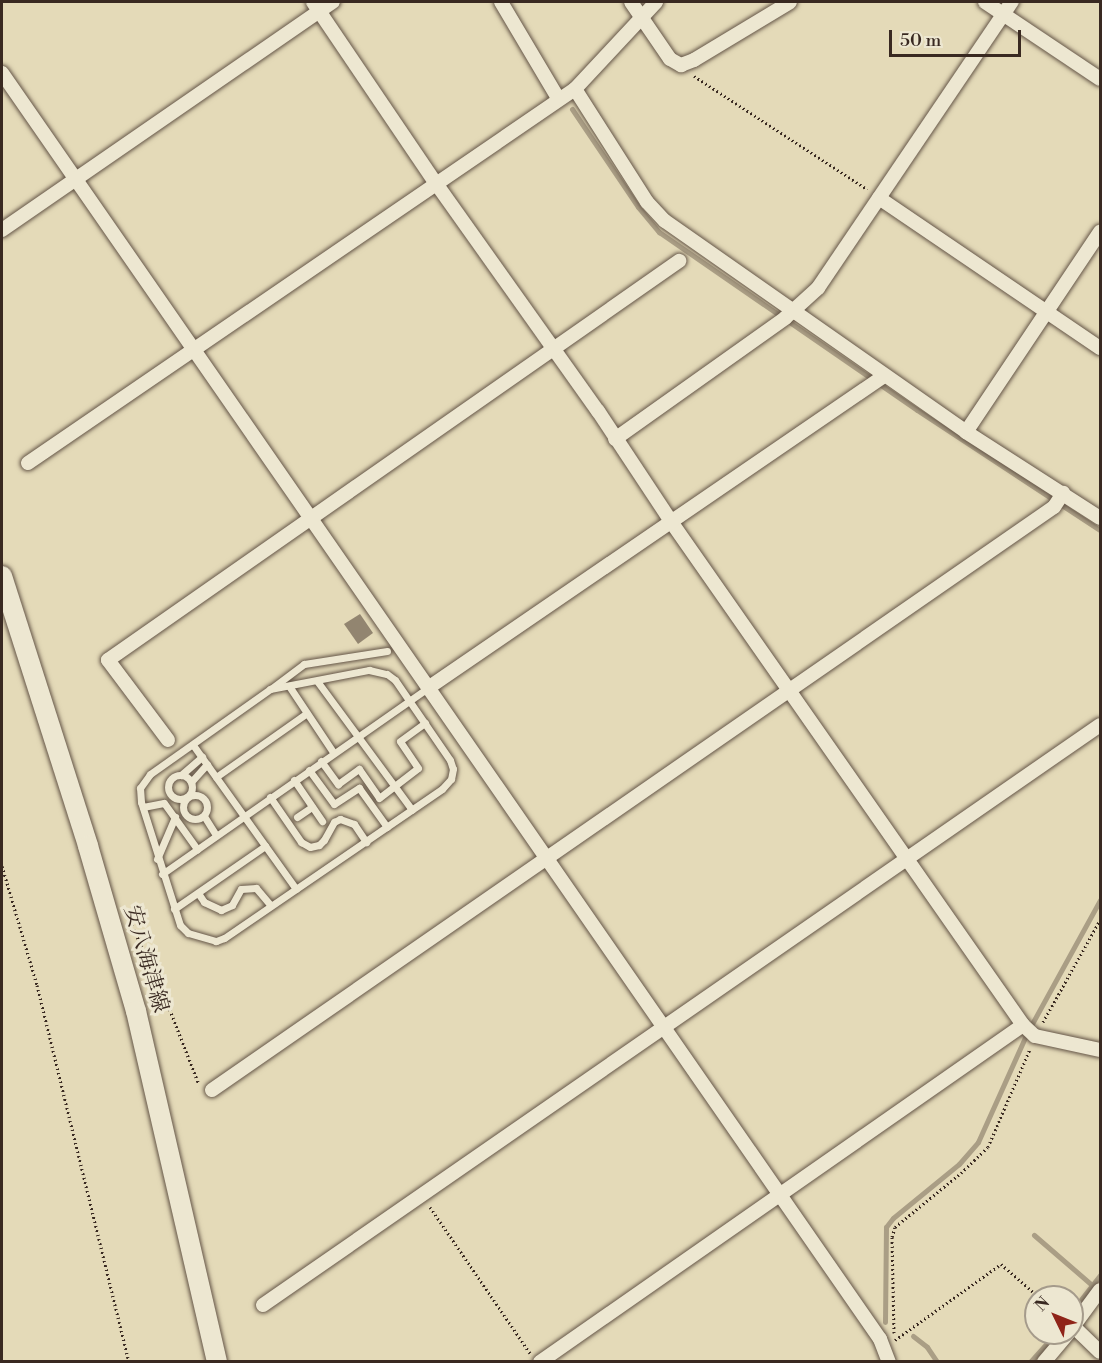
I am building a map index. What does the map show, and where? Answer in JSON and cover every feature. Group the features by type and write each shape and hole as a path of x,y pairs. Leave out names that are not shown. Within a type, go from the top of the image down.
{"main road":[{"name":"安八海津線","path":"2,576 88,846 136,1011 218,1362"}],"street":[{"path":"2,230 316,6 333,2"},
{"path":"501,2 558,98"},
{"path":"632,2 670,59 681,65 694,60 790,2"},
{"path":"27,463 558,98 575,89 656,2"},
{"path":"985,2 1101,79"},
{"path":"615,439 793,312 818,288 1012,2"},
{"path":"316,6 435,182 554,349 672,523 1023,1025 1035,1036 1101,1050"},
{"path":"2,73 880,1339 889,1362"},
{"path":"575,89 647,202 666,221 966,432 1101,518"},
{"path":"879,198 1101,348"},
{"path":"966,432 1101,232"},
{"path":"168,740 108,660 680,261"},
{"path":"428,688 884,376"},
{"path":"212,1090 789,688 1054,507 1063,493"},
{"path":"263,1305 1101,725"},
{"path":"538,1362 1023,1025"},
{"path":"1084,1312 1101,1290"},
{"path":"1084,1339 1101,1352"},
{"path":"1044,1362 1058,1345"}],"lane":[{"path":"270,689 377,671 395,680 409,699 450,760 453,769 451,779 442,789 366,842 216,941 188,933 180,925 157,859 140,788 150,774 304,664 387,651"},
{"path":"317,681 411,810"},
{"path":"289,686 333,752"},
{"path":"162,874 333,752 428,688"},
{"path":"216,777 307,714"},
{"path":"321,761 338,784 359,769 379,798 418,768 400,741 425,723"},
{"path":"193,745 296,890"},
{"path":"181,775 191,782 192,790 188,797 183,807 185,814 192,819 204,816 208,808 206,800 196,794 188,797 176,799 168,791 170,780 181,775 202,757"},
{"path":"191,782 207,764"},
{"path":"309,770 334,804 359,788 387,827"},
{"path":"294,780 322,821"},
{"path":"270,797 301,842 310,847 324,840 334,822 340,819 354,824 366,842"},
{"path":"143,807 164,803 197,849"},
{"path":"297,817 312,807"},
{"path":"204,816 216,836"},
{"path":"157,859 175,817"},
{"path":"174,909 265,846"},
{"path":"198,893 204,902 221,910 232,906 241,889 256,888 272,906"}],"path":[{"path":"681,65 879,198"},
{"path":"2,866 37,985 129,1362"},
{"path":"128,916 168,1005 199,1084 212,1090"},
{"path":"1025,1285 1001,1264 894,1341 892,1237 895,1227 962,1173 988,1147 1014,1091 1035,1036 1101,920"},
{"path":"422,1194 538,1362"}],"building":[{"path":"360,614 373,633 358,644 344,624"}],"waterway":[{"path":"572,109 638,207 659,232 917,410 1100,530"},
{"path":"885,1322 886,1227 893,1218 959,1164 978,1142 1028,1031 1100,900"},
{"path":"1034,1235 1092,1285"},
{"path":"1084,1296 1100,1275"},
{"path":"913,1336 927,1347 937,1362"},
{"path":"1030,1362 1045,1345"}]}
